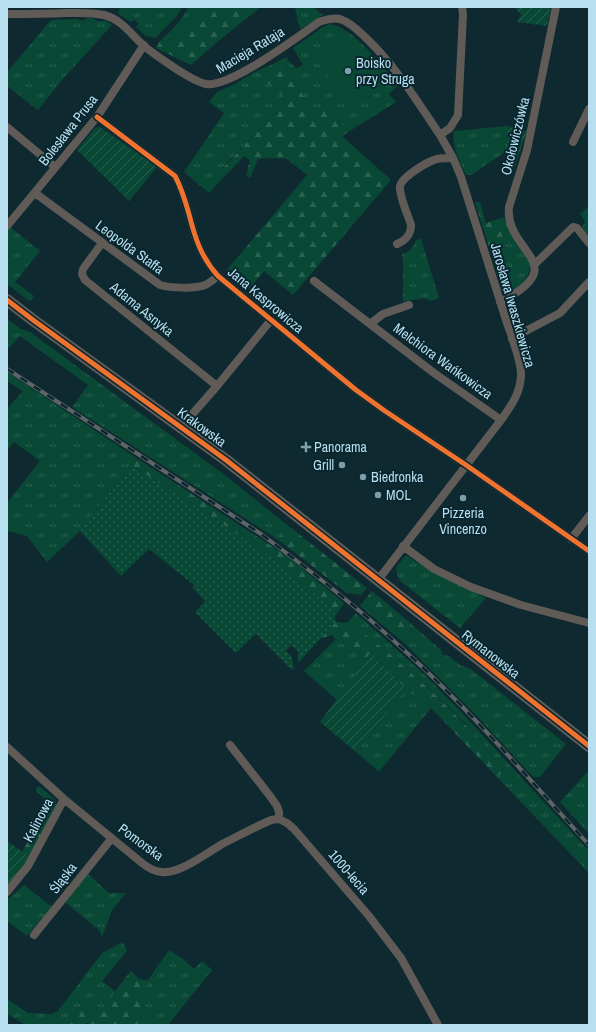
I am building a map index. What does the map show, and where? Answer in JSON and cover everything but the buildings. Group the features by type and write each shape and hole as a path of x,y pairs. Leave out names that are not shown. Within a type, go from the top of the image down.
{"main road":[{"name":"Krakowska","path":"7,300 226,460 378,580"},
{"name":"Rymanowska","path":"378,580 589,746"}],"street":[{"path":"440,135 450,128 458,115 463,14 462,7"},
{"name":"Okołowiczówka","path":"535,264 510,227 508,214 527,150 556,7"},
{"name":"Macieja Rataja","path":"7,14 88,13 104,15 121,23 144,45 195,80 211,85 227,80 267,58 319,22 332,19"},
{"name":"Jarosława Iwaszkiewicza","path":"332,19 339,19 348,23 377,48 412,94 440,135 453,158 461,177 512,339 521,375 517,395 501,420 378,580"},
{"name":"Bolesława Prusa","path":"7,226 97,117 144,45"},
{"path":"573,142 589,109"},
{"name":"Jana Kasprowicza","path":"97,117 175,176 181,187 202,254 208,265 218,276 368,398 466,464 589,551"},
{"path":"7,127 56,167"},
{"path":"397,244 405,240 411,230 411,225 401,195 400,185 404,178 426,163 437,159 453,158"},
{"name":"Leopolda Staffa","path":"35,192 155,282 166,287 200,287 218,276"},
{"path":"500,302 517,294 527,284 535,272 535,264 573,227 576,228 589,243"},
{"name":"Adama Asnyka","path":"102,243 83,269 82,274 85,280 217,386"},
{"name":"Melchiora Wańkowicza","path":"314,281 434,373 501,420"},
{"path":"512,339 560,313 589,282"},
{"name":"Melchiora Wańkowicza","path":"370,324 383,314 409,305"},
{"path":"181,427 271,320"},
{"path":"571,539 589,516"},
{"path":"404,546 434,569 471,587 521,605 589,623"},
{"path":"230,745 277,806 279,819"},
{"name":"Pomorska","path":"7,746 64,799 151,869 161,872 169,872 184,866 262,824 271,820 279,819"},
{"name":"Kalinowa","path":"7,892 28,866 64,799"},
{"name":"1000-lecia","path":"279,819 287,823 303,839 385,935 401,958 438,1025"},
{"name":"Śląska","path":"34,935 112,838"}],"green space":[{"path":"114,7 182,7 177,16 155,38 146,36 136,27 139,24 134,19 131,22 118,14 120,8"},
{"path":"188,7 216,7 201,12 185,33 175,38 160,41 172,30 186,12"},
{"path":"216,7 261,7 191,65 156,48 160,41 175,38 185,33 201,12"},
{"path":"295,7 313,7 321,14 323,13 323,15 301,29"},
{"path":"514,7 551,7 547,26 517,22 521,14"},
{"path":"88,18 93,18 99,21 105,20 112,25 62,80 38,110 7,86 8,71 51,20 85,20"},
{"path":"330,24 339,27 358,40 398,85 389,94 396,102 348,132 333,114 324,110 311,108 286,68 288,60 296,68 303,65 293,48 323,27"},
{"name":"Boisko przy Struga","path":"343,35 382,85 353,108 314,58"},
{"path":"286,57 288,60 286,68 311,107 324,110 337,117 348,132 342,136 391,180 293,295 264,271 247,291 226,271 307,175 287,159 271,158 258,159 250,178 246,176 250,160 244,156 223,178 220,171 286,102 276,89 261,82 260,77 273,64"},
{"path":"273,64 260,77 261,82 273,87 286,102 220,170 223,178 209,193 184,172 224,113 209,102 217,92"},
{"path":"507,126 508,150 471,175 466,175 455,148 453,137 454,131"},
{"path":"507,126 527,131 512,175 508,150"},
{"path":"96,127 100,127 157,167 129,201 77,150"},
{"path":"475,202 480,202 486,223 504,217 506,231 504,235 499,238 498,249 493,260"},
{"path":"589,206 589,236 582,228 585,222 580,214"},
{"path":"504,217 531,264 526,279 516,288 506,293 501,291 493,260 498,250 498,238 506,231"},
{"path":"10,227 40,251 15,282 34,296 32,300 29,301 7,284 7,231"},
{"path":"421,239 439,298 431,301 423,298 403,302 403,257 401,255 410,250 416,240"},
{"path":"7,319 21,329 30,332 222,473 290,527 277,539 72,407 88,385 20,336 7,350"},
{"path":"7,372 138,459 131,465 80,531 47,562 27,536 7,532 7,503 40,461 14,442 7,451 7,409 23,391 7,381"},
{"path":"138,459 287,556 344,603 334,618 332,609 273,559 215,519 131,465"},
{"path":"131,465 215,519 273,559 332,609 336,622 298,663 298,651 291,645 286,651 292,657 294,668 292,670 256,634 236,653 195,612 205,601 192,587 195,586 149,549 121,576 80,531"},
{"path":"290,527 367,588 361,595 347,593 277,539"},
{"path":"406,555 426,568 486,598 460,628 400,581 397,575 396,567"},
{"path":"372,591 408,621 411,633 404,643 360,606"},
{"path":"356,613 425,675 589,851 589,873 497,777 504,770 463,721 400,663 350,623 347,623"},
{"path":"408,621 442,651 441,653 445,656 447,655 460,665 472,670 566,744 540,777 533,777 473,712 404,643 411,633"},
{"path":"336,622 350,623 384,649 438,697 476,736 504,770 497,777 431,708 406,689 371,652 365,660 355,649 336,639 332,635 320,639"},
{"path":"336,639 355,649 365,660 337,700 304,671"},
{"path":"371,652 406,689 356,752 320,722"},
{"path":"406,689 431,708 379,772 356,752"},
{"path":"589,770 589,834 560,802"},
{"path":"39,786 56,800 56,807 30,857 22,852 49,803 35,790"},
{"path":"7,841 30,857 7,888"},
{"path":"88,874 109,893 126,893 112,910 102,937 100,931 65,902"},
{"path":"24,885 52,907 27,936 7,921 7,900"},
{"path":"123,942 127,951 102,981 115,991 111,1002 95,1016 79,1007 70,1025 26,1025 7,1014 7,999 28,1013 52,1014 58,1011 102,953"},
{"path":"169,950 183,959 194,969 202,961 212,970 168,1025 138,1025 143,1013 142,998 148,980"},
{"path":"131,971 139,979 148,980 142,998 143,1013 138,1025 90,1025 87,1022 85,1025 70,1025 79,1007 95,1015 111,1002 115,991"}],"railway":[{"path":"7,369 261,534 353,605 388,635 453,697 589,845"}],"cycle path":[{"path":"97,117 175,176 180,185 199,247 207,262 218,276 356,390 589,551"},
{"path":"7,300 226,460 589,746"}],"place":[{"name":"Boisko przy Struga","path":"348,71"},
{"name":"Panorama","path":"306,447"},
{"name":"Grill","path":"342,465"},
{"name":"Biedronka","path":"363,477"},
{"name":"MOL","path":"378,495"},
{"name":"Pizzeria Vincenzo","path":"463,498"}]}
